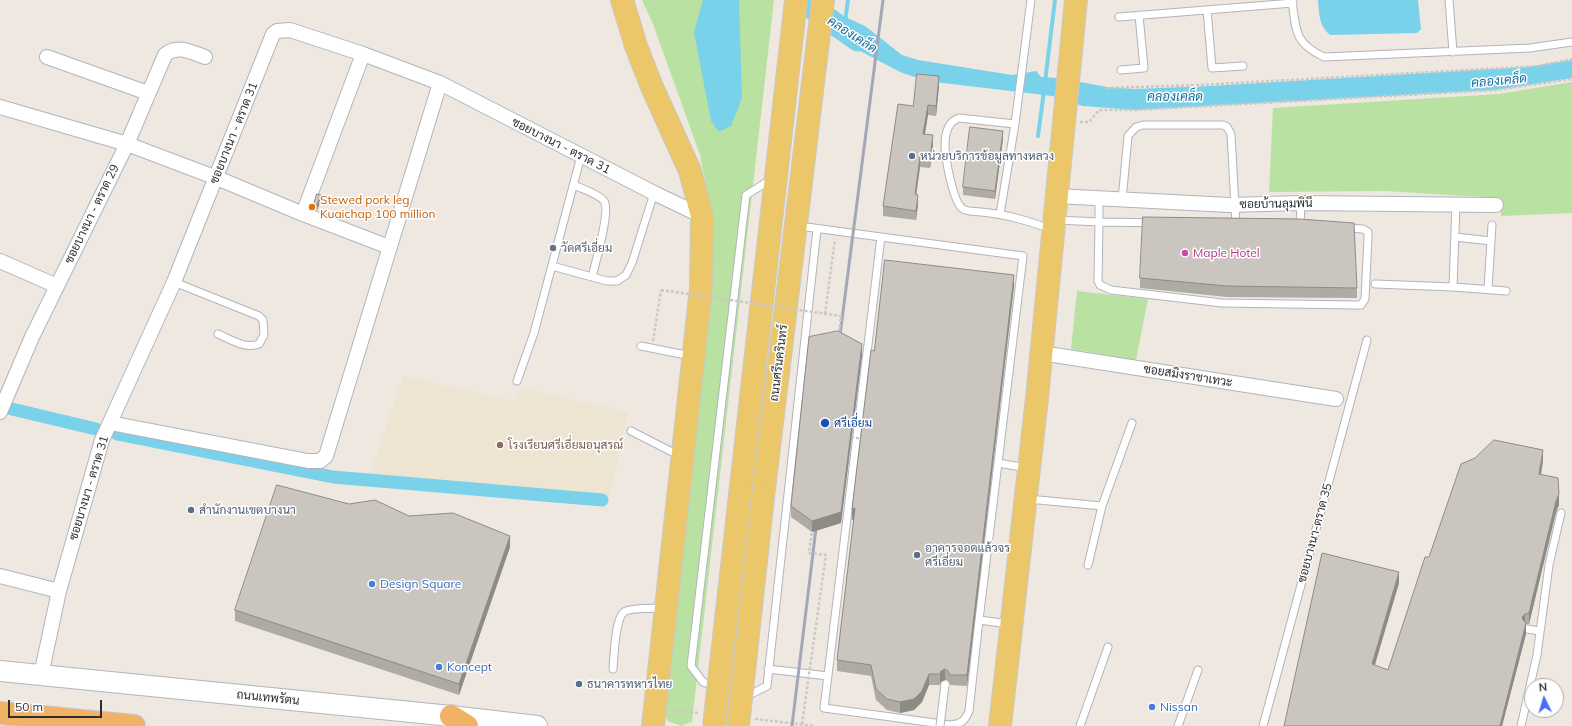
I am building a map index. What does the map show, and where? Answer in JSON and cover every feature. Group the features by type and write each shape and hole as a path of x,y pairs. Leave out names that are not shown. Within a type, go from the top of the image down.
{"highway":[{"path":"0,713 134,726"}],"main road":[{"path":"622,0 636,46 690,171 702,216 701,288 653,726"},
{"name":"ถนนศรีนครินทร์","path":"714,726 796,0"},
{"path":"1000,726 1026,498 1076,0"},
{"name":"ถนนศรีนครินทร์","path":"745,723 763,497 823,1"},
{"name":"ถนนเทพรัตน","path":"0,671 459,721 537,726"}],"street":[{"name":"ซอยบางนา - ตราด 31","path":"41,675 59,591 102,440 174,282 217,178 273,34 277,31 290,30 363,54 440,83 581,156 702,216"},
{"name":"ซอยบางนา - ตราด 29","path":"0,412 32,337 127,144 164,56 170,51 184,49 205,57"},
{"path":"303,214 363,54"},
{"path":"47,57 148,92"},
{"path":"110,423 308,461 320,461 326,456 440,83"},
{"path":"0,106 127,144 217,178 303,214 389,247"},
{"name":"ซอยบ้านลุมพินี","path":"1056,196 1234,205 1301,203 1496,205"},
{"path":"0,261 57,286"},
{"name":"ซอยสมิงราชาเทวะ","path":"1041,353 1336,398"},
{"path":"0,576 59,591"}],"lane":[{"path":"1000,214 1015,124 1031,0"},
{"path":"1449,0 1453,52"},
{"path":"1120,17 1293,2 1296,31 1300,40 1313,52 1324,57 1530,48 1572,42"},
{"path":"1207,10 1212,68 1243,66"},
{"path":"1121,70 1144,68 1139,15"},
{"path":"1015,124 959,118 949,124 945,146 948,171 959,205 964,210 1000,214 1054,224 1099,222 1300,225 1366,230 1368,237 1365,299 1361,305 1222,303 1111,290 1100,285 1098,281 1099,222 1099,199"},
{"path":"1122,200 1128,136 1136,127 1143,125 1217,124 1227,127 1231,134 1236,225"},
{"path":"517,381 534,333 581,156"},
{"path":"776,177 746,195 692,666 703,682 729,692 751,694 766,686 817,229"},
{"path":"574,186 592,193 604,201 607,208 606,219 592,277"},
{"path":"552,266 607,281 618,281 626,275 632,263 654,193"},
{"path":"1300,225 1301,203"},
{"path":"1453,287 1456,204"},
{"path":"1488,289 1492,225"},
{"path":"795,226 836,231 881,237 1023,256 969,711 966,719 958,724 950,725 824,708 881,237"},
{"path":"1455,237 1491,241"},
{"path":"174,282 259,316 264,320 264,335 259,344 251,346 238,343 218,334"},
{"path":"1375,284 1506,291"},
{"name":"ซอยบางนา-ตราด 35","path":"1263,726 1367,340"},
{"path":"641,346 693,356"},
{"path":"1088,565 1102,506 1132,423"},
{"path":"631,431 682,456"},
{"path":"998,463 1029,468"},
{"path":"1026,498 1102,506"},
{"path":"1521,726 1537,655 1549,565 1560,513"},
{"path":"613,669 619,619 624,612 632,609 665,608"},
{"path":"979,620 1012,624"},
{"path":"1527,629 1540,631"},
{"path":"1080,726 1108,647"},
{"path":"768,669 828,676"},
{"path":"1178,726 1198,670"},
{"path":"940,726 945,685"}],"path":[{"path":"1106,88 1201,85 1538,66 1572,59"},
{"path":"1064,114 1089,122 1099,110 1135,110 1496,90 1572,78"},
{"path":"825,314 836,231"},
{"path":"652,348 661,290 841,316 838,335"},
{"path":"851,437 865,439"},
{"path":"802,724 826,555 809,553 812,532"},
{"path":"745,723 802,724 815,726"}],"shaded area":[{"name":"โรงเรียนศรีเอี่ยมอนุสรณ์","path":"403,376 514,401 520,388 628,412 609,498 369,478"}],"green space":[{"path":"642,0 774,0 692,722 681,726 668,721 661,708 711,211 700,155 653,24"},
{"path":"1572,82 1572,213 1501,216 1500,198 1385,191 1269,192 1273,108 1499,94"},
{"path":"1077,291 1148,299 1136,360 1071,349"}],"water":[{"path":"703,0 739,0 742,98 731,126 719,132 711,121 694,32"},
{"path":"1318,0 1418,0 1421,29 1417,33 1330,35 1322,24 1319,15"},
{"path":"834,12 865,26 902,55 918,60 1012,75 1036,71 1041,77 1058,78 1107,87 1134,89 1210,86 1526,67 1572,60 1572,78 1496,90 1135,110 1083,106 1052,96 926,81 900,72 830,35"}],"building":[{"name":"หน่วยบริการข้อมูลทางหลวง","path":"917,74 939,76 936,106 928,105 923,134 933,135 930,159 920,157 915,194 918,195 916,211 883,206 898,104 913,106"},
{"path":"970,127 1003,131 995,191 963,187"},
{"path":"317,194 321,195 317,205 314,204"},
{"name":"Maple Hotel","path":"1143,217 1300,219 1354,223 1357,288 1227,286 1140,278"},
{"name":"อาคารจอดแล้วจร ศรีเอี่ยม","path":"885,260 1014,275 967,675 950,675 945,669 941,671 940,674 929,674 922,691 914,699 900,702 887,699 876,689 871,665 837,660 855,508 852,509 871,350 874,351"},
{"name":"ศรีเอี่ยม","path":"838,331 862,344 841,512 812,521 791,506 809,337"},
{"path":"1494,440 1543,450 1539,474 1558,478 1559,494 1529,613 1522,617 1526,623 1500,726 1284,726 1322,553 1399,572 1372,664 1388,670 1425,557 1429,557 1461,464 1475,458"},
{"name":"Design Square","path":"277,485 349,504 375,500 409,516 453,513 510,536 459,684 235,610"}],"waterway":[{"name":"คลองเคล็ด","path":"801,0 858,40"},
{"path":"845,22 848,0"},
{"path":"1045,82 1055,0"},
{"path":"1038,136 1044,91"},
{"path":"12,409 96,429"},
{"path":"117,434 333,477 602,500"}],"railway":[{"path":"839,343 883,0"},
{"path":"792,726 817,520"}],"place":[{"name":"หน่วยบริการข้อมูลทางหลวง","path":"912,156"},
{"name":"Stewed pork leg Kuaichap 100 million","path":"312,207"},
{"name":"วัดศรีเอี่ยม","path":"553,248"},
{"name":"Maple Hotel","path":"1185,253"},
{"name":"ศรีเอี่ยม","path":"825,423"},
{"name":"โรงเรียนศรีเอี่ยมอนุสรณ์","path":"500,445"},
{"name":"สำนักงานเขตบางนา","path":"191,510"},
{"name":"อาคารจอดแล้วจร ศรีเอี่ยม","path":"917,555"},
{"name":"Design Square","path":"372,584"},
{"name":"Koncept","path":"439,667"},
{"name":"ธนาคารทหารไทย","path":"579,684"},
{"name":"Nissan","path":"1152,707"}]}
